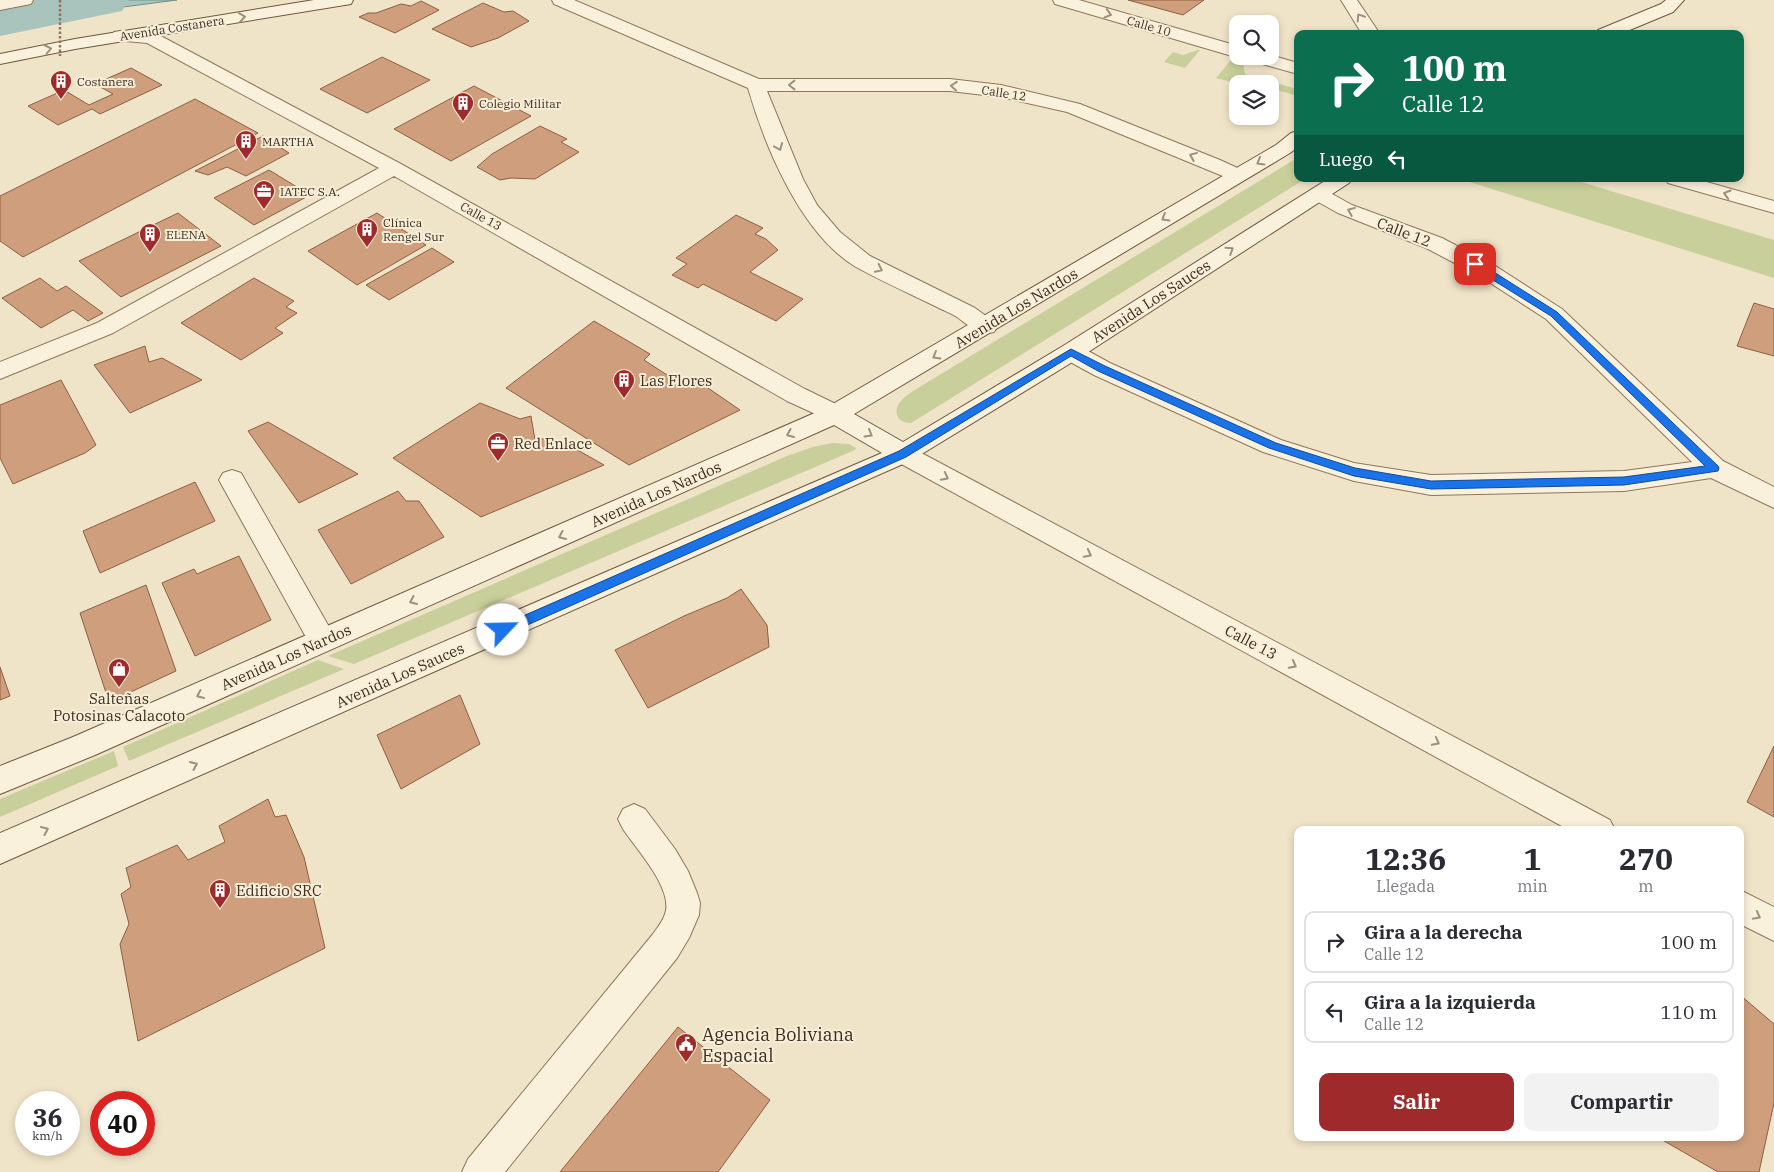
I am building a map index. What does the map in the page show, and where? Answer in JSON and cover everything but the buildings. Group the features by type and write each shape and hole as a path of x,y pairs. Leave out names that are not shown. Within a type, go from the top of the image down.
{"street":[{"path":"0,5 25,0"},
{"name":"Avenida Costanera","path":"0,59 121,28 245,0"},
{"name":"Avenida Costanera","path":"26,37 121,28 345,0"},
{"name":"Calle 12","path":"560,0 756,85 950,85 1001,91 1073,108 1237,175"},
{"name":"Calle 10","path":"1061,0 1229,49"},
{"path":"1349,0 1368,30"},
{"path":"1614,30 1667,8 1676,0"},
{"name":"Calle 13","path":"121,28 152,38 394,168 796,395 835,414 902,454 1592,826"},
{"path":"1279,63 1294,68"},
{"path":"756,85 762,105 793,179 808,207 833,236 862,261 967,312 986,327"},
{"name":"Avenida Los Nardos","path":"0,780 84,746 835,414 986,327 1237,175 1293,144"},
{"path":"0,371 105,328 394,168"},
{"name":"Avenida Los Sauces","path":"0,849 902,454 1071,352 1337,182"},
{"path":"1686,182 1774,207"},
{"name":"Calle 12","path":"1318,194 1345,208 1434,243 1489,272 1554,314 1714,468 1774,498"},
{"path":"1071,352 1102,369 1272,446 1354,472 1431,485 1624,481 1714,468"},
{"path":"232,480 322,640"},
{"path":"481,1172 665,946 678,925 684,905 678,882 634,819"},
{"path":"1744,908 1774,925"}],"path":[{"path":"60,0 60,56"}],"green space":[{"path":"1200,50 1185,68 1164,62 1173,52 1183,55"},
{"path":"1229,62 1229,65 1243,65 1245,74 1249,75 1229,75 1229,81 1216,78"},
{"path":"1279,84 1294,88 1294,95 1279,91"},
{"path":"1294,160 1294,182 1300,182 911,423 906,423 898,417 897,410 900,402 913,391"},
{"path":"1470,182 1581,182 1774,240 1774,278"},
{"path":"832,443 849,444 856,448 354,664 328,656 787,456"},
{"path":"318,660 344,669 129,761 123,747"},
{"path":"114,751 118,766 0,817 0,799"}],"water":[{"path":"77,0 177,0 16,21 13,11"}],"waterway":[{"path":"0,20 22,14 104,0"}],"place":[{"name":"Costanera","path":"61,100"},
{"name":"Colegio Militar","path":"463,122"},
{"name":"MARTHA","path":"246,160"},
{"name":"IATEC S.A.","path":"264,210"},
{"name":"Clínica Rengel Sur","path":"367,248"},
{"name":"ELENA","path":"150,253"},
{"name":"Las Flores","path":"624,399"},
{"name":"Red Enlace","path":"498,462"},
{"name":"Salteñas Potosinas Calacoto","path":"119,688"},
{"name":"Edificio SRC","path":"220,909"},
{"name":"Agencia Boliviana Espacial","path":"686,1063"}],"route":[{"path":"503,630 838,484 902,454 1071,352 1102,369 1272,446 1354,472 1431,485 1624,481 1714,468 1554,314 1475,264"}]}
